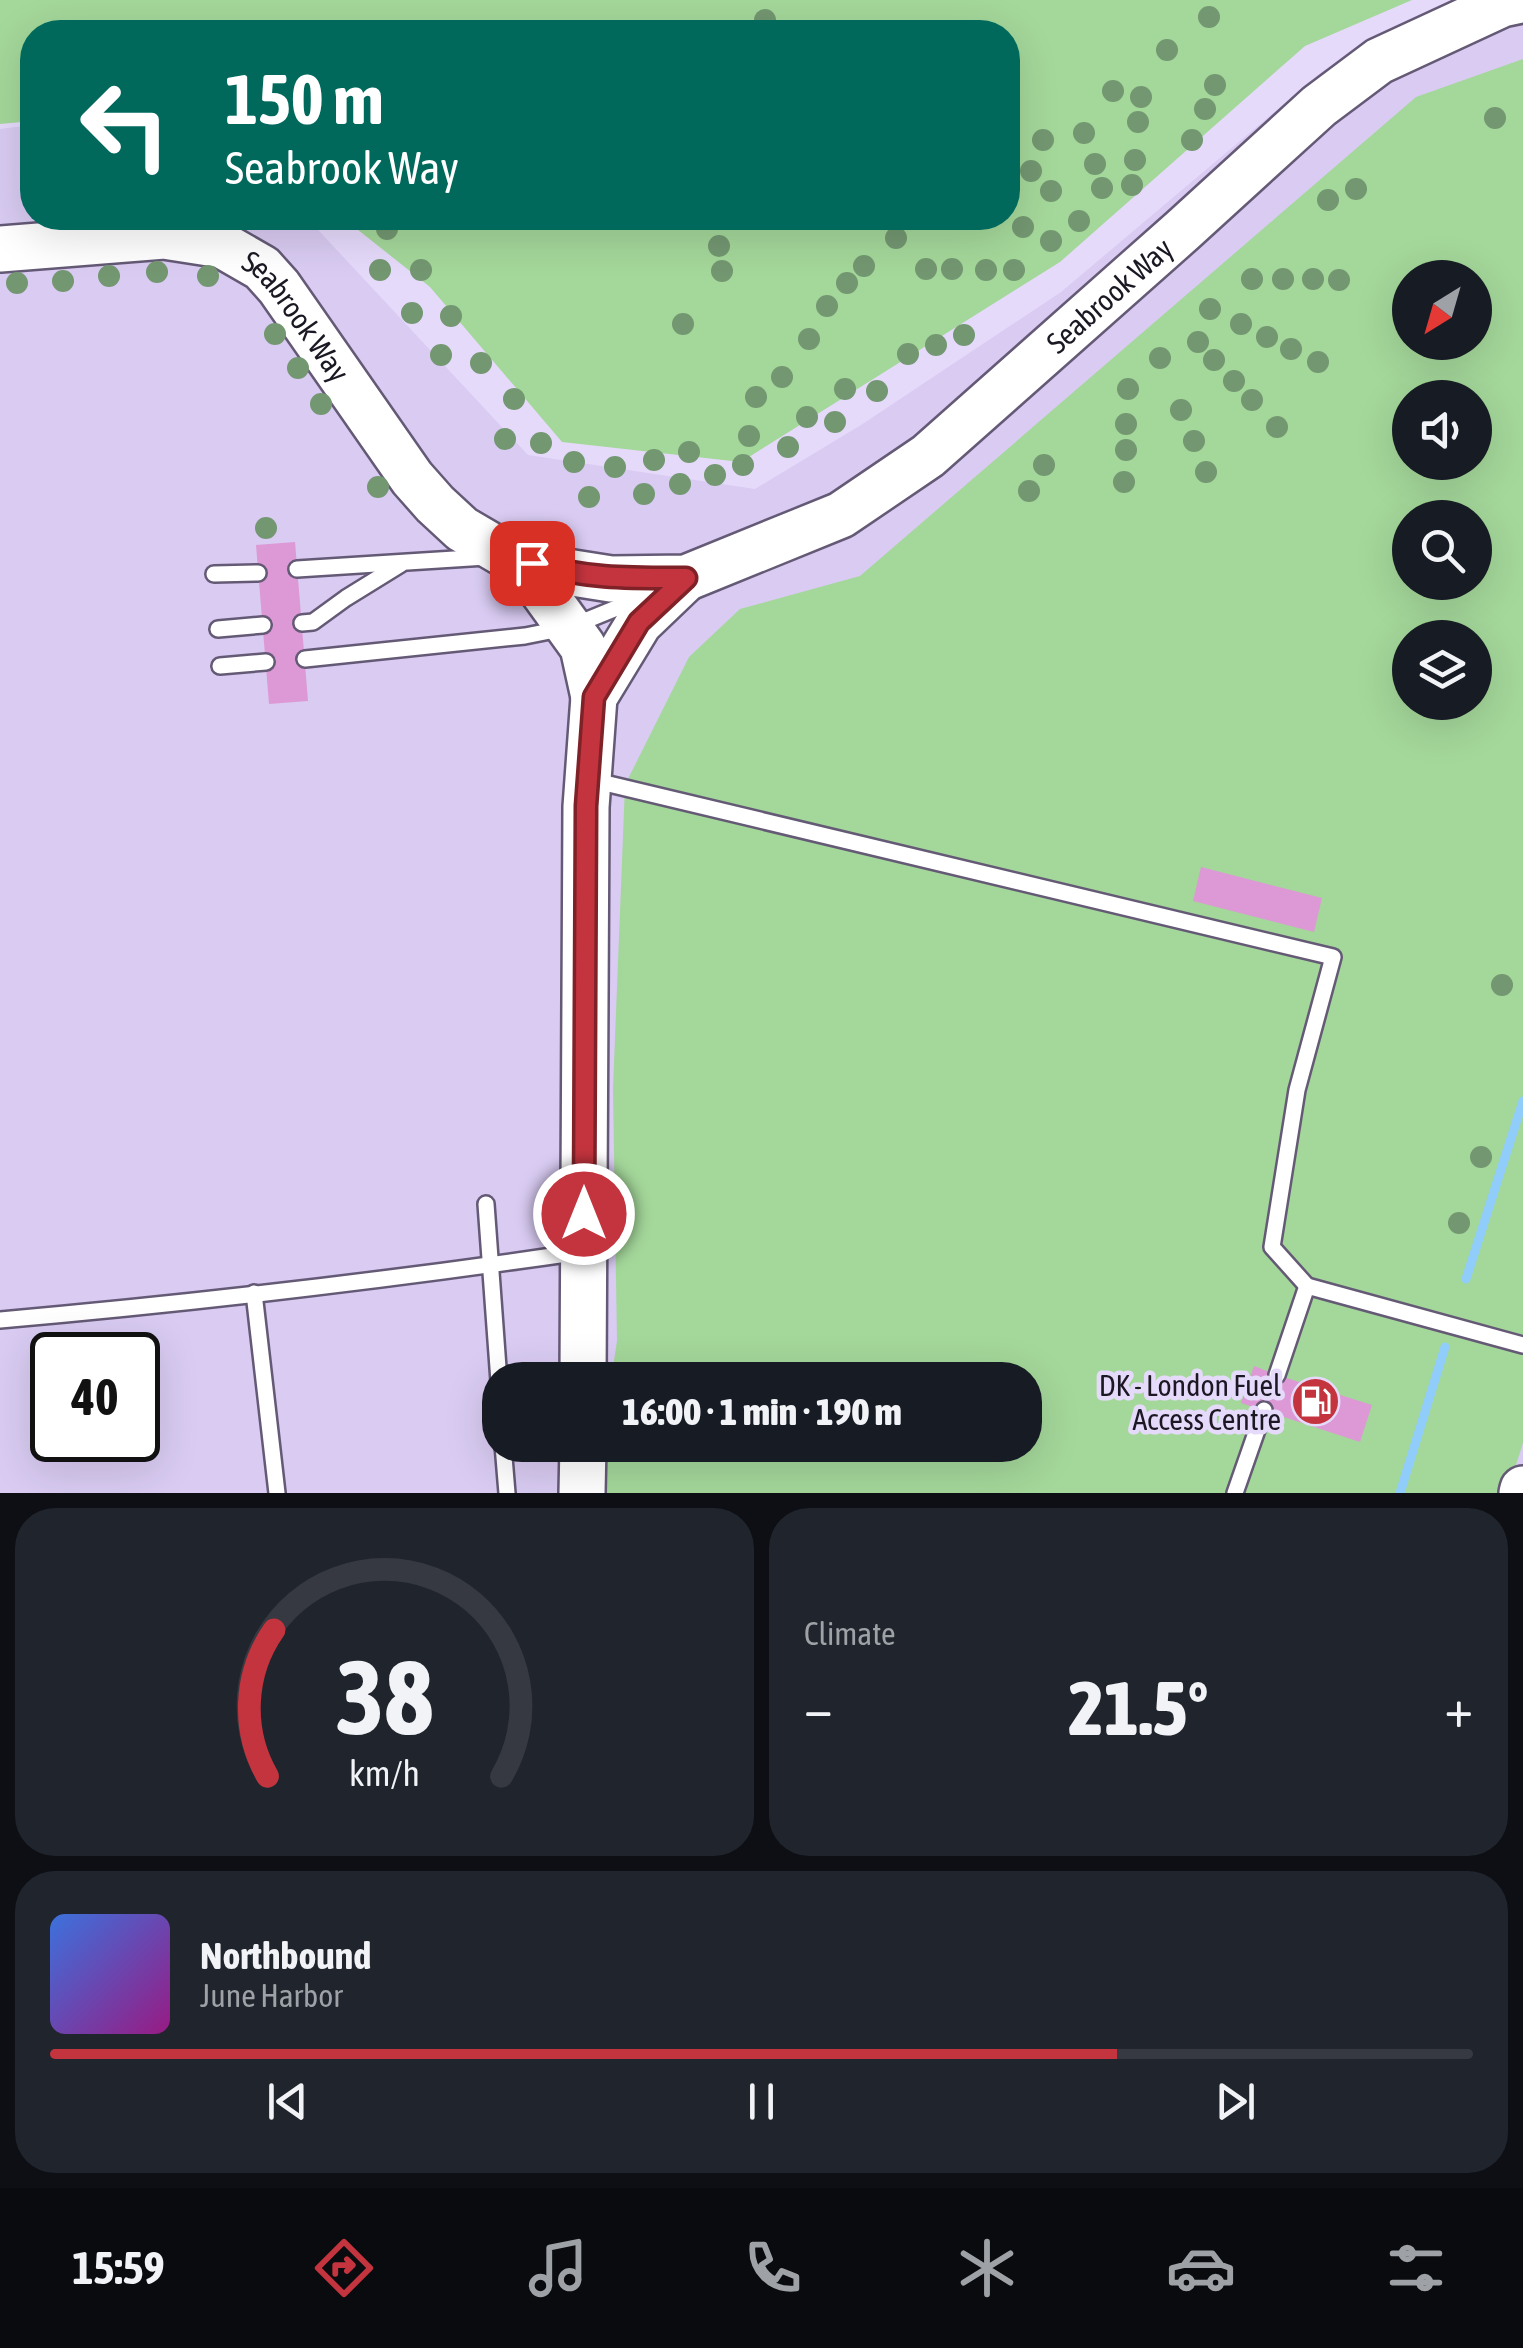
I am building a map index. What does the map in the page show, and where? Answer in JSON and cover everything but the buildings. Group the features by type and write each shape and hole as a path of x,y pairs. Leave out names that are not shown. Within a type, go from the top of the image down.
{"street":[{"name":"Seabrook Way","path":"583,1362 588,780 594,697 639,622 686,578 841,514 928,456 1318,106 1379,61 1502,4 1521,0"},
{"name":"Seabrook Way","path":"0,250 164,236 222,245 262,268 279,286 412,478 462,529 510,557 554,570 611,579 686,578"},
{"path":"510,557 539,586 583,647 594,697"},
{"path":"582,1493 583,1462"}],"lane":[{"path":"298,569 510,557"},
{"path":"302,623 313,622 404,562"},
{"path":"214,574 258,573"},
{"path":"304,659 525,636 570,627 686,578"},
{"path":"218,629 263,626"},
{"path":"220,666 266,662"},
{"path":"588,780 1332,957 1296,1090 1272,1247 1308,1286 1523,1345"},
{"path":"486,1204 498,1362"},
{"path":"0,1320 584,1251"},
{"path":"1277,1376 1308,1286"},
{"path":"254,1293 277,1493"},
{"path":"1235,1493 1264,1410"},
{"path":"505,1462 507,1493"}],"shaded area":[{"path":"1469,0 1523,0 1523,1493 0,1493 0,129 20,126 20,230 318,230 528,455 755,489 861,425 1061,292 1323,71"}],"green space":[{"path":"0,0 1412,0 1305,46 1060,262 741,462 562,442 430,287 358,230 1020,230 1020,20 20,20 20,122 0,124"},
{"path":"1523,59 1523,1443 1507,1493 592,1493 597,1462 1042,1462 1042,1362 614,1362 617,1341 613,1089 625,785 689,657 740,609 860,576 1416,97"}],"waterway":[{"path":"1466,1279 1523,1101"},
{"path":"1400,1493 1445,1347"}],"place":[{"name":"DK - London Fuel Access Centre","path":"1316,1402"}],"route":[{"path":"532,563 611,579 686,578 639,622 594,697 586,806 584,1214"}]}
